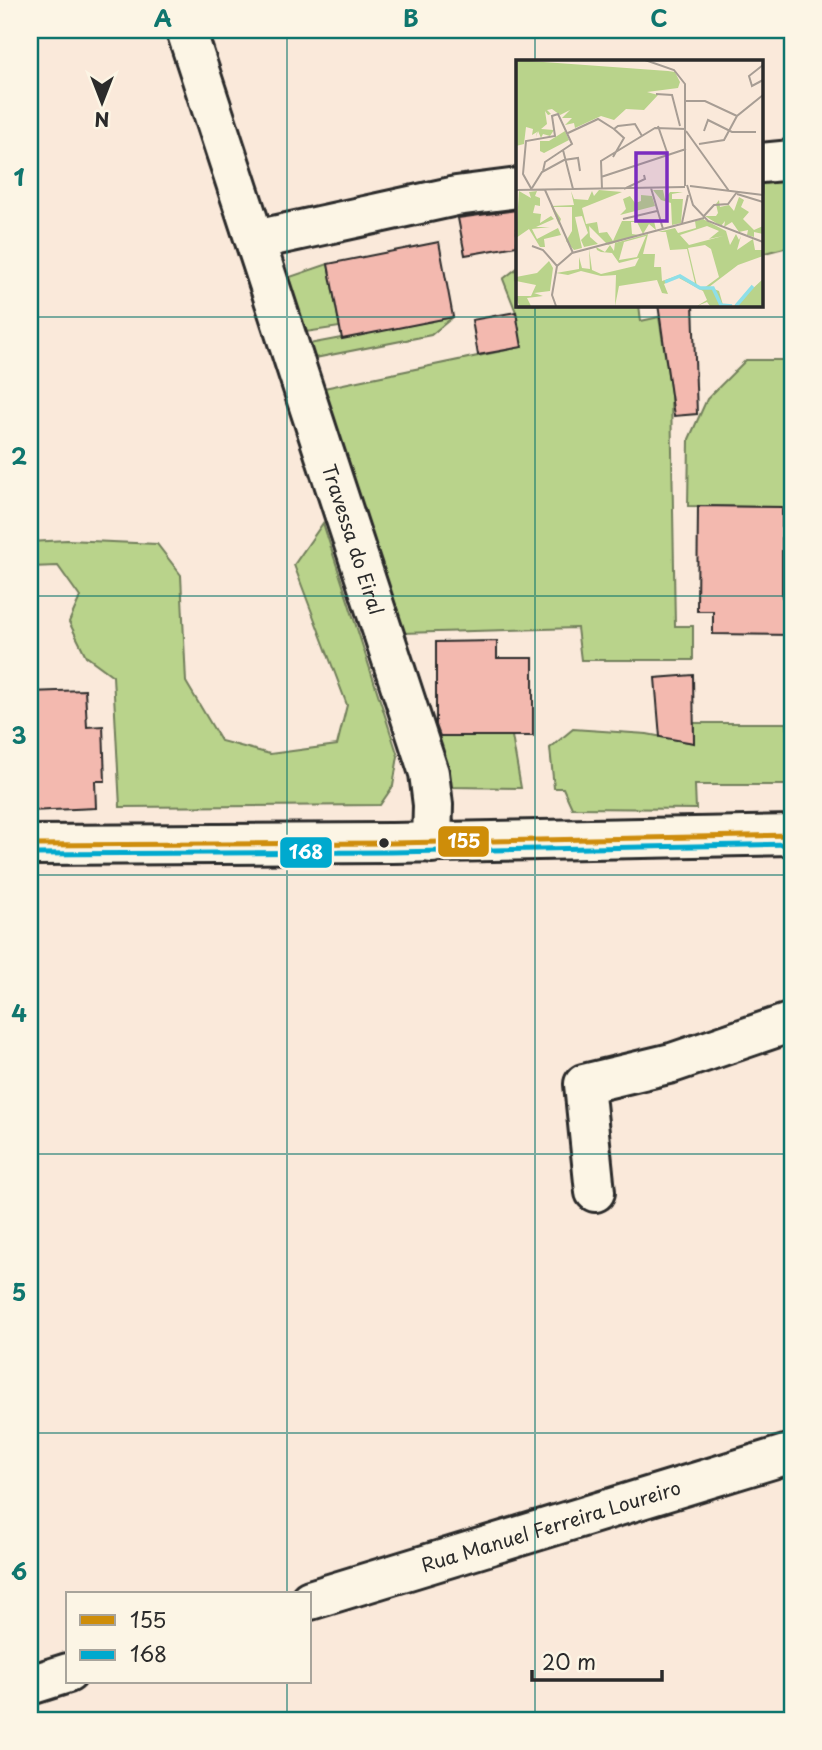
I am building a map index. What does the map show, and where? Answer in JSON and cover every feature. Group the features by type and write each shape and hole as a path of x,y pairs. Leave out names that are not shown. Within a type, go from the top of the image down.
{"street":[{"name":"Travessa do Eiral","path":"186,30 429,773 433,805 432,843"},
{"path":"762,163 792,160"},
{"path":"255,240 456,196 516,188"},
{"path":"30,845 432,843 792,835"},
{"path":"595,1192 584,1084 672,1063 792,1022"},
{"name":"Rua Manuel Ferreira Loureiro","path":"312,1599 792,1453"},
{"path":"30,1685 66,1674"}],"green space":[{"path":"792,180 792,246 762,254 762,182"},
{"path":"328,264 340,327 306,332 287,278"},
{"path":"516,269 516,306 639,306 641,321 659,317 671,393 675,626 693,626 693,660 581,660 577,628 402,633 324,388 521,347 516,312 503,279"},
{"path":"453,317 431,335 315,358 309,344"},
{"path":"746,360 792,360 792,538 781,538 781,507 688,506 689,439 707,399"},
{"path":"323,523 398,756 393,786 380,805 120,807 113,676 86,656 69,622 80,597 58,566 30,567 30,542 67,540 157,544 181,575 186,682 221,741 270,754 337,745 347,705 294,565"},
{"path":"694,723 787,723 787,785 695,785 696,809 572,808 563,788 554,788 550,748 573,729 647,734 694,743"},
{"path":"436,736 512,736 521,788 451,787"}],"building":[{"path":"516,210 516,246 465,255 458,218"},
{"path":"439,242 453,317 342,339 328,264"},
{"path":"658,306 693,306 697,414 674,416"},
{"path":"516,312 522,347 478,355 472,320"},
{"path":"698,506 782,507 782,597 792,597 792,635 713,634 713,611 697,611"},
{"path":"497,641 497,658 533,658 533,736 440,736 436,725 436,642"},
{"path":"693,675 694,743 660,737 655,678"},
{"path":"85,690 87,727 103,726 105,781 95,781 96,808 30,811 30,692"}],"transit line":[{"name":"155","path":"30,845 392,843 792,835"},
{"name":"168","path":"30,854 392,852 792,844"}]}
